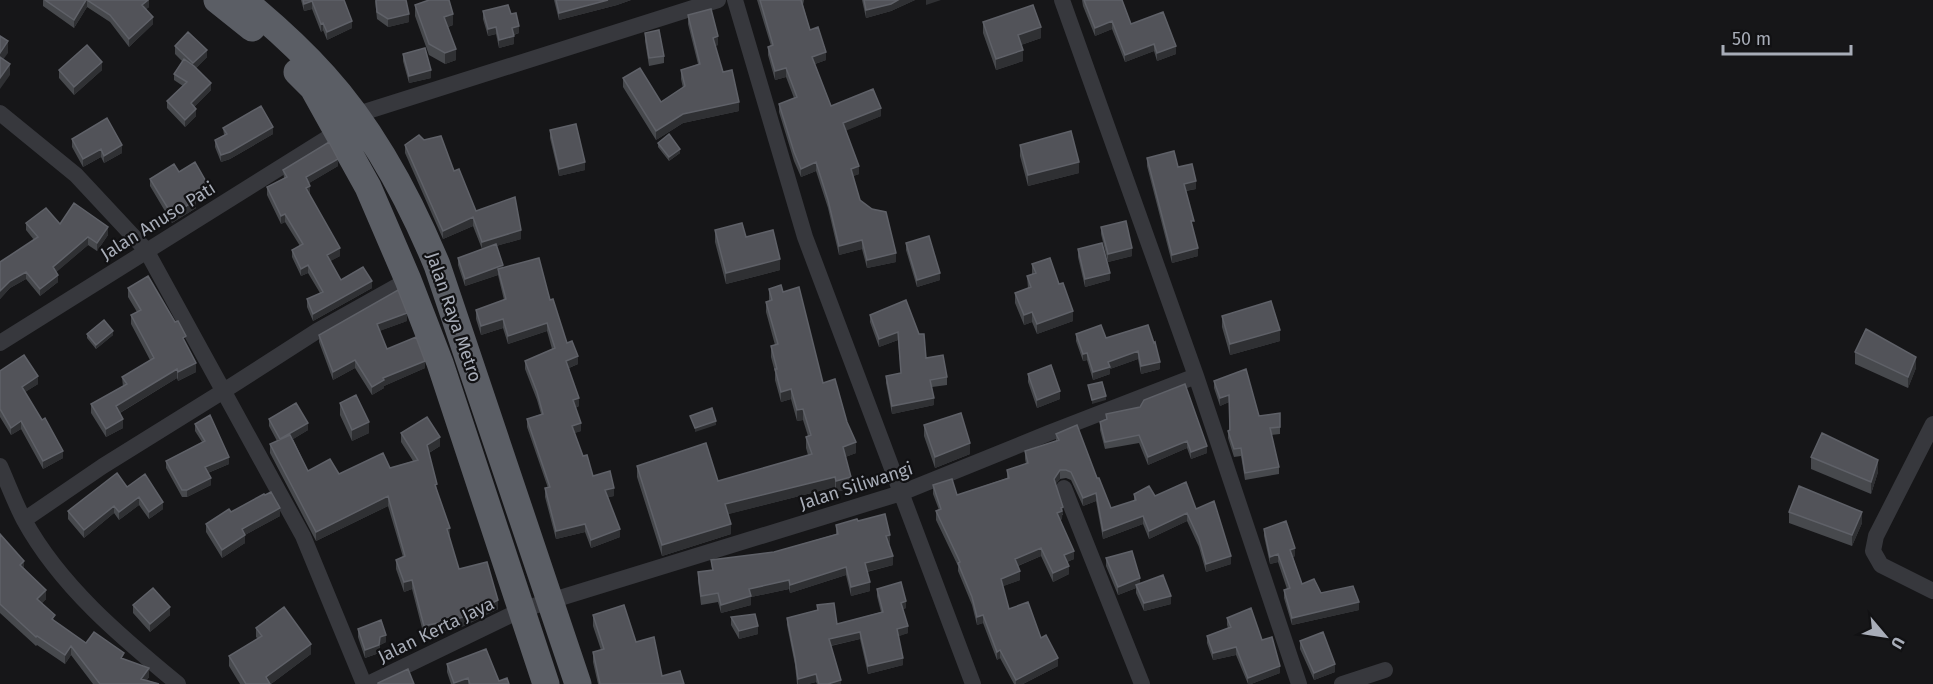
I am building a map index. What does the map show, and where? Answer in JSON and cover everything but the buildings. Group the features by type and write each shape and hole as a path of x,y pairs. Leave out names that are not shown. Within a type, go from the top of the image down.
{"highway":[{"path":"218,0 272,47 346,124 368,187 408,280 440,363 546,684"},
{"name":"Jalan Raya Metro","path":"244,0 324,76 346,124 385,161 418,219 437,265 578,684"}],"street":[{"name":"Jalan Anuso Pati","path":"0,342 346,124 718,0"},
{"path":"735,0 805,237 973,684"},
{"path":"1062,0 1196,376 1299,684"},
{"path":"0,113 76,175 146,250 303,536 366,684"},
{"path":"24,520 103,466 317,330 408,280"},
{"name":"Jalan Siliwangi","path":"520,610 901,493 1196,376"},
{"path":"1933,424 1876,536 1873,551 1881,565 1933,591"},
{"path":"0,466 24,520 67,582 133,647 178,684"},
{"path":"1064,488 1142,684"},
{"name":"Jalan Kerta Jaya","path":"366,684 520,610"},
{"path":"1342,684 1385,670"}]}
